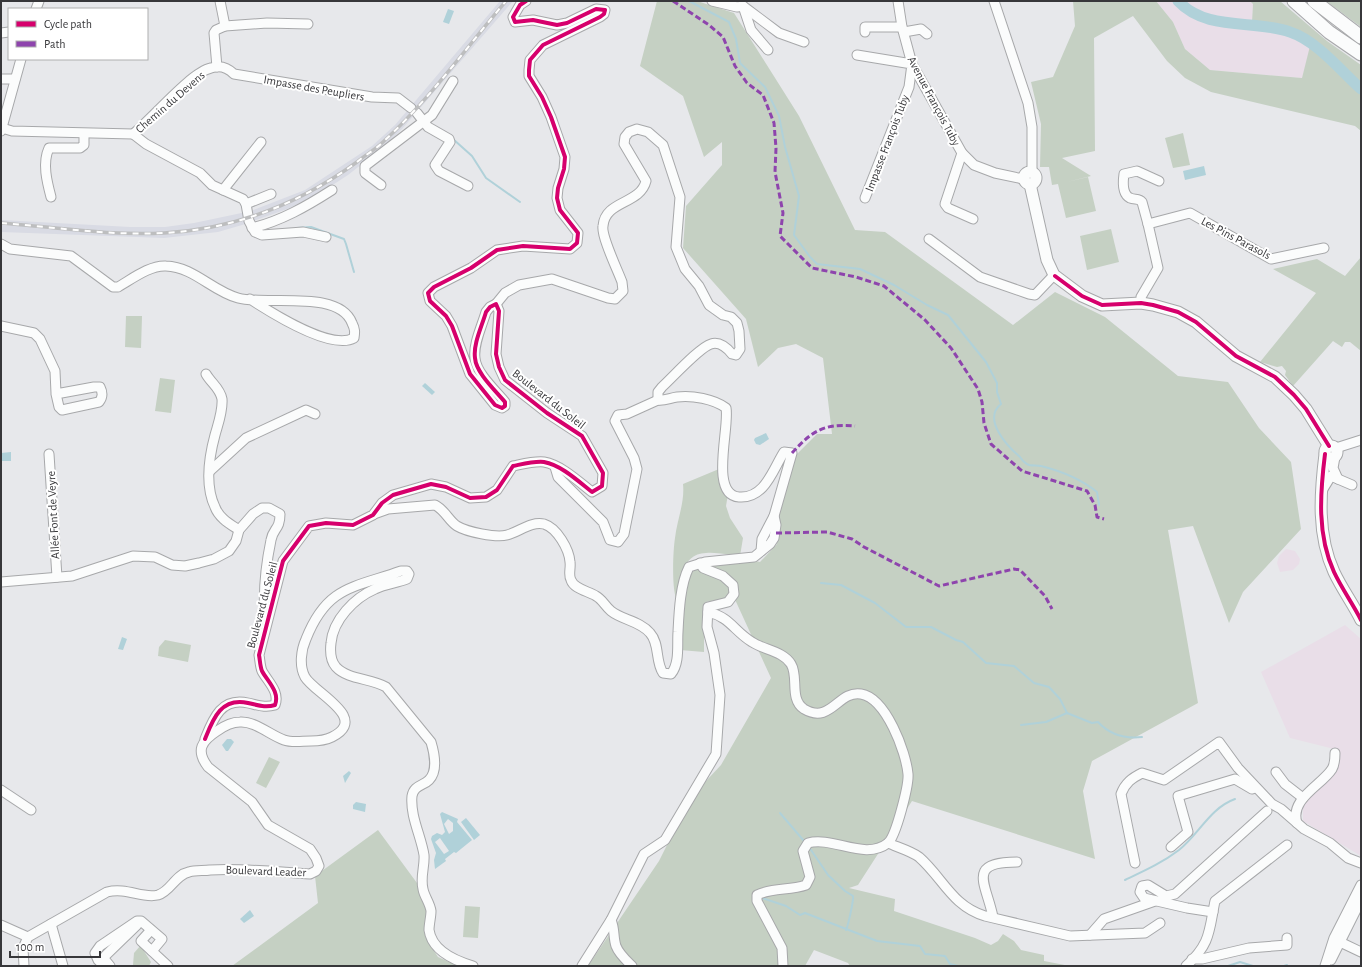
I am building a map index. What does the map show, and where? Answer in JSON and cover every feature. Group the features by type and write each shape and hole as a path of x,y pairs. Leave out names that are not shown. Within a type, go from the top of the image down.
{"highway":[{"path":"1294,1 1329,32 1361,54"},
{"path":"1314,1 1361,37"}],"main road":[{"path":"1029,179 1046,260 1054,275 1082,296 1102,305 1141,303 1165,308 1196,322 1236,356 1275,377 1298,399 1316,424 1330,452 1322,480 1321,493 1321,515 1326,549 1339,583 1361,620"}],"street":[{"path":"220,1 225,26 267,23 308,24"},
{"path":"526,1 515,12 513,17 515,22 533,20 557,25 596,9 605,10 604,14 600,17 543,45 530,60 528,70 529,76 542,97 551,117 564,157 564,169 558,188 557,198 560,210 578,233 577,243 570,249 523,246 498,250 471,268 434,287 428,293 430,301 446,316 452,326 470,374 495,405 502,408 505,406 505,402 487,382 474,360 475,351 486,312 490,307 496,304 505,293 519,285 552,278 608,298 615,299 619,296 623,291 622,282 602,226 611,210 635,197 644,189 646,181 624,144 625,137 629,132 637,129 648,132 664,145 680,197 676,247 685,269 700,286 709,305 723,315 731,317 737,323 740,331 740,349 736,355 732,354 727,347 720,344 711,344 701,350 662,387 658,392 658,400"},
{"path":"712,1 736,8 744,4"},
{"name":"Avenue François Tuby","path":"898,1 903,30 912,64 962,154 974,165 995,173 1029,179"},
{"path":"994,1 1028,102 1032,127 1029,179"},
{"path":"744,4 779,33 804,42"},
{"path":"744,4 751,30 768,50"},
{"name":"Chemin du Devens","path":"1,130 84,134 133,134 196,76 210,68 217,67 214,33 216,30 225,26"},
{"path":"865,32 865,27 926,30"},
{"path":"857,55 912,64"},
{"path":"1,130 21,60"},
{"name":"Impasse François Tuby","path":"865,198 908,87 912,64"},
{"name":"Impasse des Peupliers","path":"217,67 226,68 234,74 372,97 398,98 414,110 424,120 428,127 449,139 450,142 435,165 439,171 468,186"},
{"path":"1,79 15,79"},
{"path":"381,185 365,173 365,166 424,120 432,116 453,81"},
{"path":"50,197 46,175 47,153 49,148 80,148 84,145 84,134"},
{"path":"133,134 146,144 200,173 212,185 243,199 246,204 252,228 255,232 262,235 304,232 326,237"},
{"path":"223,190 261,142"},
{"name":"Avenue François Tuby","path":"962,154 945,204 948,208 974,219"},
{"path":"1141,303 1141,297 1158,268 1142,202 1140,200 1130,198 1125,192 1123,182 1124,174 1137,171 1159,181"},
{"path":"252,228 271,224 307,206 332,190"},
{"path":"246,204 271,194"},
{"name":"Les Pins Parasols","path":"1148,224 1190,213 1271,259 1324,248"},
{"path":"929,239 980,277 1029,294 1035,294 1054,275"},
{"path":"1,244 10,249 71,256 113,287 118,287 150,270 166,266 185,270 232,296 250,299 315,302 340,309 349,316 355,332 354,338 350,340 340,340 308,333 250,299"},
{"name":"Boulevard du Soleil","path":"205,739 214,716 220,710 231,704 244,702 268,707 275,705 278,699 261,669 259,655 283,561 309,526 326,523 353,526 373,515 382,503 393,495 412,488 431,484 446,487 470,498 486,497 497,490 513,466 545,462 568,474 592,492 602,486 603,473 582,436 547,413 505,380 499,367 496,354 499,311 496,304"},
{"path":"1,326 34,333 40,339 55,371 56,394 59,407 62,410 99,402 102,398 103,392 100,387 94,387 56,394"},
{"path":"206,374 221,394 222,401 222,410 210,455 211,496 215,508 224,520 239,530"},
{"path":"373,515 388,509 436,505 441,508 456,525 475,533 505,536 532,524 545,524 560,537 568,549 570,579 574,585 597,596 611,611 643,627 650,633 655,642 660,668 663,672 671,674 676,668 678,625 685,576 689,568 700,563 714,560 754,557 761,552 760,545 764,532 774,516 792,453 784,452 774,473 754,494 742,498 734,497 726,490 722,466 728,417 726,408 716,401 679,396 663,401 658,400 627,420 618,416 615,421 634,458 637,469 624,534 618,542 610,540 603,522 558,477 555,467"},
{"path":"210,471 246,438 306,410 315,414"},
{"path":"1338,479 1333,468 1330,452 1361,440"},
{"name":"Allée Font de Veyre","path":"49,454 57,577"},
{"path":"1321,493 1329,477 1334,477 1352,485"},
{"path":"1,582 72,576 133,556 155,557 172,565 185,566 214,559 229,551 236,541 239,530 253,514 262,508 269,508 280,514 280,524 271,537 269,549 265,599 267,622"},
{"path":"624,534 627,534 632,528"},
{"path":"582,966 610,920 644,854 665,840 716,754 720,695 714,653 707,627 708,607 711,605 728,602 734,594 733,585 723,576 703,568 700,563"},
{"path":"205,739 232,723 241,722 250,724 285,740 295,742 330,738 338,734 343,727 345,718 342,712 312,686 305,677 301,662 304,644 314,620 330,599 355,585 401,571 407,571 409,574 407,579 374,589 359,598 345,612 337,622 331,641 330,655 335,666 342,672 380,683 386,687 431,742 434,750 433,770 430,779 418,786 412,796 414,813 424,854 423,889 431,911 429,930 443,953 458,961 474,966"},
{"path":"708,612 719,614 730,621 751,642 783,656 791,664 796,700 803,708 820,714 828,711 849,696 861,694 874,700 884,711 906,761 908,776 897,827 888,843 880,847 866,850 819,840 808,843 804,851 810,877 806,885 796,888 768,889 757,895 757,901 782,948 783,966"},
{"name":"Boulevard Leader","path":"28,937 112,891 129,891 151,896 159,895 169,888 177,878 189,872 263,869 310,874 316,871 319,866 310,849 268,825 252,802 208,767 203,761 200,752 205,739"},
{"path":"1135,863 1121,794 1124,787 1131,778 1142,773 1164,780 1219,742 1238,768 1272,804 1281,809 1304,829 1330,843 1342,855 1361,863"},
{"path":"1297,823 1296,815 1304,798 1332,770 1335,753"},
{"path":"1276,772 1285,784 1304,798"},
{"path":"1171,847 1188,832 1178,796 1235,779 1252,789 1256,788"},
{"path":"1,790 31,810"},
{"path":"1213,912 1144,898 1140,892 1142,886 1148,885 1166,896 1175,894 1267,811"},
{"path":"888,843 918,857 960,904 974,912 1070,936 1145,933 1160,923"},
{"path":"1189,963 1207,940 1211,930 1215,901 1287,845"},
{"path":"993,916 983,882 985,868 992,864 1017,862"},
{"path":"1326,966 1337,931 1361,885"},
{"path":"1326,966 1361,900"},
{"path":"1090,935 1104,919 1155,901"},
{"path":"610,920 614,927 615,945 620,955 632,966"},
{"path":"141,921 162,939 152,951"},
{"path":"104,966 98,960 96,953 100,946 132,923 141,921"},
{"path":"110,966 105,960 105,956 141,921"},
{"path":"51,924 63,966"},
{"path":"1,925 28,937 23,948 24,966"},
{"path":"151,930 141,941 168,966"},
{"path":"1337,931 1340,942 1361,952"},
{"path":"1189,963 1249,948 1287,945 1287,938"}],"shaded area":[{"path":"500,1 513,1 402,129 386,145 348,175 328,188 290,208 218,232 164,238 1,232 1,220 130,227 165,227 194,223 251,211 305,190 372,146 395,125"},
{"path":"1156,1 1250,1 1253,4 1252,22 1297,35 1311,46 1302,78 1210,70 1185,49 1173,22"},
{"path":"1286,549 1295,551 1300,559 1299,564 1293,570 1280,572 1277,563 1279,556"},
{"path":"1345,625 1361,639 1361,856 1303,821 1303,807 1310,795 1332,771 1338,750 1290,738 1261,672"}],"green space":[{"path":"657,1 697,1 734,13 799,116 855,230 885,232 1013,325 1055,292 1105,317 1178,376 1228,382 1259,428 1291,462 1301,529 1243,592 1229,623 1193,526 1168,530 1198,703 1092,761 1083,791 1095,859 912,801 858,885 849,888 895,899 894,911 975,938 991,945 998,941 1003,934 1014,941 1021,950 1044,955 1044,961 1070,966 850,966 848,963 814,950 805,966 588,966 659,861 691,797 721,765 771,678 732,593 736,588 708,567 708,564 760,562 777,544 779,510 796,455 817,434 832,434 823,358 796,344 778,348 758,367 746,319 683,248 686,206 722,165 722,142 704,157 683,96 640,66"},
{"path":"1073,1 1156,1 1173,22 1185,49 1210,70 1302,78 1310,46 1297,35 1252,22 1253,4 1250,1 1280,1 1327,41 1361,65 1361,131 1355,126 1211,92 1185,78 1167,61 1133,16 1094,38 1095,151 1062,158 1091,176 1067,182 1088,177 1096,211 1066,218 1058,184 1052,185 1049,167 1040,167 1041,124 1031,82 1053,77 1075,26"},
{"path":"1326,1 1361,1 1361,27"},
{"path":"1183,133 1190,165 1173,168 1165,138"},
{"path":"1111,229 1119,262 1087,270 1080,236"},
{"path":"1361,257 1361,351 1350,342 1345,342 1342,347 1333,341 1293,386 1285,375 1286,371 1282,366 1277,367 1260,362 1316,293 1273,269 1317,259 1345,276"},
{"path":"126,316 142,316 141,348 125,347"},
{"path":"160,378 175,380 171,413 155,411"},
{"path":"719,469 728,494 726,506 730,518 743,538 740,556 706,553 691,558 683,571 678,602 674,590 673,561 676,531 683,498 683,484"},
{"path":"698,568 728,582 730,592 728,598 706,602 704,609 704,652 680,650 688,573"},
{"path":"165,640 191,645 188,662 158,656 159,647"},
{"path":"269,757 280,762 266,788 256,783"},
{"path":"378,830 417,883 427,910 424,930 427,940 438,957 458,966 232,966 318,903 315,876"},
{"path":"465,906 480,907 478,938 463,937"},
{"path":"141,945 151,962 149,966 133,965 134,953"}],"water":[{"path":"448,9 454,11 449,24 443,22"},
{"path":"1204,166 1206,175 1185,180 1183,171"},
{"path":"425,383 435,392 432,395 422,386"},
{"path":"766,433 769,439 760,445 756,444 754,440 755,438"},
{"path":"11,452 11,461 1,461 1,453"},
{"path":"122,637 127,639 123,650 118,649"},
{"path":"227,739 231,739 234,742 228,751 226,751 222,745"},
{"path":"349,771 351,773 345,783 343,776"},
{"path":"356,802 366,804 365,812 353,809 353,805"},
{"path":"442,812 458,819 457,822 472,840 456,853 454,852 445,859 446,861 435,869 434,860 436,853 431,839 432,836 437,833 442,835 445,832 440,814"},
{"path":"466,818 480,835 474,840 461,822"},
{"path":"250,910 254,916 244,923 240,919"}],"pier":[{"path":"448,819 453,823 453,831 449,834 444,824"},
{"path":"440,838 449,851 444,854 435,842"}],"waterway":[{"path":"689,1 729,22 736,39 740,63 765,87 779,116 785,147 799,196 794,235 810,257 817,264 860,269 894,285 927,305 948,315 986,362 997,383 997,392 1001,404 996,410 994,417 998,432 1003,439 1024,462 1031,465 1056,470 1071,476 1097,492 1099,505"},
{"path":"1178,1 1190,11 1203,17 1217,21 1276,28 1300,36 1319,49 1361,89"},
{"path":"453,139 472,156 486,178 520,202"},
{"path":"297,228 311,227 344,239 354,272"},
{"path":"821,583 841,585 875,603 906,627 931,627 963,642 986,663 1014,666 1034,683 1049,687 1060,699 1067,713 1092,723 1098,722 1107,730 1123,737 1142,737"},
{"path":"1021,725 1046,722 1067,713"},
{"path":"1125,880 1173,855 1186,844 1212,815 1226,803 1235,799"},
{"path":"780,813 804,841"},
{"path":"809,847 828,875 845,891 853,896 851,913 846,930"},
{"path":"762,898 786,906 800,915 805,913 877,941 920,946 925,954 945,956 950,964 958,966"},
{"path":"1228,966 1240,962 1253,966"}],"railway":[{"path":"1,223 103,232 144,234 164,233 191,231 241,220 266,212 289,202 335,177 380,145 400,126 432,91 506,1"}],"marked path":[{"path":"673,1 709,25 723,37 735,66 747,83 763,95 774,123 776,148 775,172 783,213 780,236 812,268 856,277 884,286 925,320 951,348 978,389 982,402 984,423 991,444 1022,471 1087,491 1095,505 1097,517 1104,519"},
{"path":"792,453 806,439 819,430 835,426 855,426"},
{"path":"776,533 827,532 852,539 864,547 939,586 1014,569 1020,570 1045,596 1052,609"}],"cycle path":[{"path":"205,739 211,724 219,711 231,703 239,702 265,706 275,705 275,691 262,671 259,655 283,561 309,526 326,523 353,525 373,515 382,503 393,495 431,484 446,487 470,498 486,497 497,490 513,466 532,462 544,462 557,466 592,492 602,486 603,473 582,436 547,413 505,380 499,367 496,354 499,311 496,304 490,307 486,312 475,347 475,358 476,364 483,376 505,402 505,406 502,408 495,405 470,374 452,326 446,316 430,301 428,293 434,287 471,268 497,250 523,246 570,249 577,243 578,233 560,210 557,198 558,188 564,169 565,157 551,117 542,97 529,76 530,60 543,45 600,17 604,14 605,10 596,9 567,23 557,25 533,20 515,22 513,17 520,5 526,1"},
{"path":"1055,276 1082,296 1102,305 1141,303 1153,305 1178,312 1196,322 1236,356 1275,377 1306,409 1329,446"},
{"path":"1325,454 1321,499 1322,529 1325,544 1334,572 1361,620"}]}
